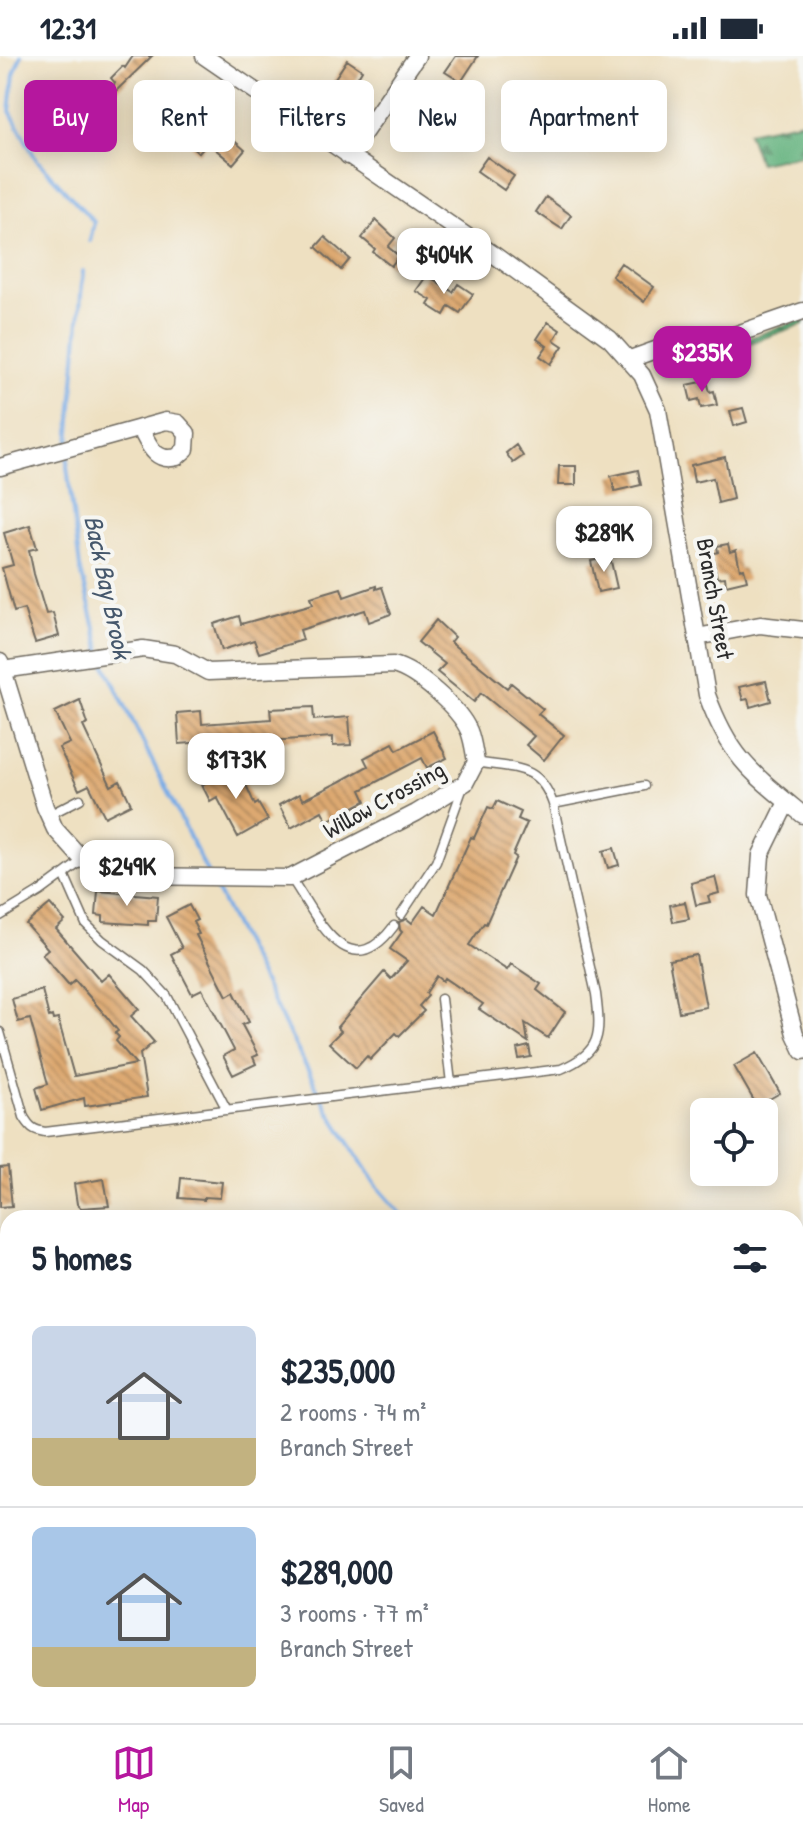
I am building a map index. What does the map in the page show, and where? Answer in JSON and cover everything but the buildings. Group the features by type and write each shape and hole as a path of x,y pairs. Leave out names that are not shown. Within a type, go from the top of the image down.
{"street":[{"name":"Branch Street","path":"204,56 505,262 610,339 630,359 648,386 658,410 707,695 719,726 741,760 803,815"},
{"path":"348,156 417,56"},
{"path":"630,359 661,348 714,342 803,311"},
{"path":"0,467 140,428"},
{"path":"697,637 760,625 803,630"},
{"name":"Willow Crossing","path":"143,649 175,654 208,672 393,665 404,668 425,683 457,713 469,732 476,762 465,783 416,813 290,878 135,876 83,860 55,829 1,666 143,649"},
{"path":"787,802 761,855 758,895 795,1034 803,1051"}],"lane":[{"path":"0,1032 24,1117 36,1131 561,1069 589,1052 598,1040 600,1025 596,994 553,804 547,786 539,777 526,771 476,762"},
{"path":"401,915 436,862 465,783"},
{"path":"553,804 644,786"},
{"path":"49,815 80,799"},
{"path":"0,916 83,860"},
{"path":"64,874 86,924 102,940 143,970 167,996 227,1110"},
{"path":"290,878 332,940 345,949 366,951 377,945 394,926"},
{"path":"441,999 451,1083"}],"green space":[{"path":"803,121 803,154 759,163 748,132"},
{"path":"803,319 803,324 663,374 663,363 669,358 703,355"}],"waterway":[{"name":"Back Bay Brook","path":"21,56 14,74 10,111 36,159 94,222 90,241"},
{"name":"Back Bay Brook","path":"69,444 83,271"},
{"name":"Back Bay Brook","path":"68,453 67,467 80,567 101,652"},
{"name":"Back Bay Brook","path":"103,661 207,872"},
{"name":"Back Bay Brook","path":"213,883 328,1110 376,1185 398,1210"}]}
